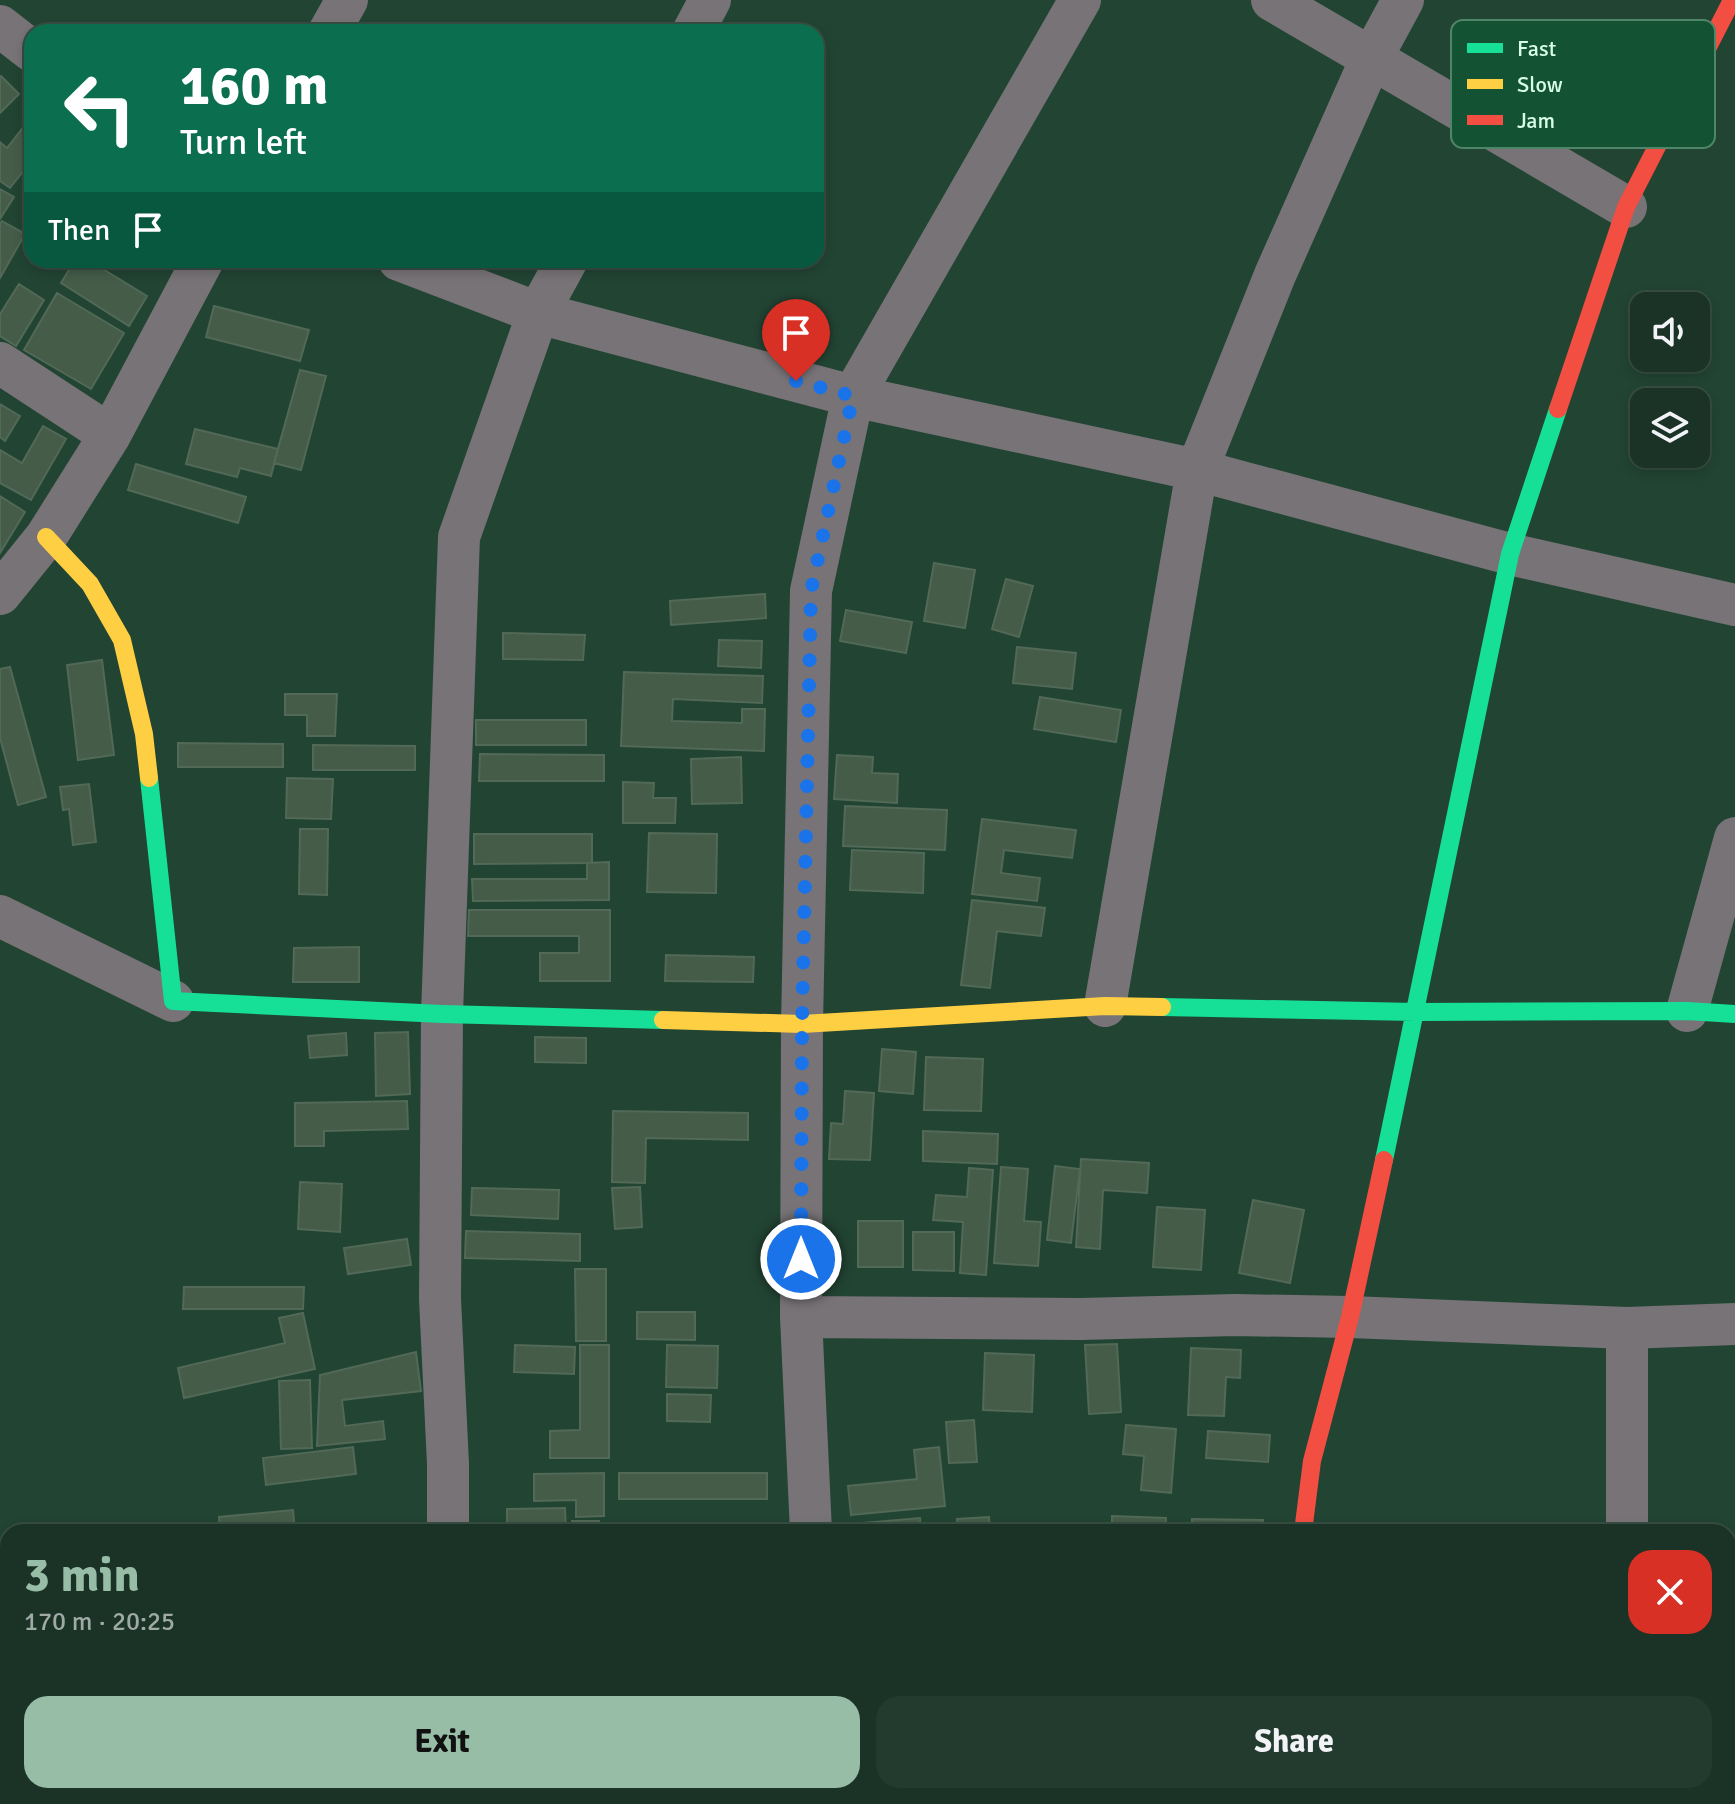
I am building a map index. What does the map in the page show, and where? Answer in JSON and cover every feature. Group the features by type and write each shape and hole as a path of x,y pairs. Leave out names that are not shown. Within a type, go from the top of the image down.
{"street":[{"path":"334,24 347,0"},
{"path":"697,24 710,0"},
{"path":"811,1524 801,1317 802,1024 811,591 853,396 1080,0"},
{"path":"1272,0 1451,105"},
{"path":"1105,1006 1197,470 1275,275 1371,59 1403,0"},
{"path":"1715,33 1732,0"},
{"path":"1524,148 1626,207"},
{"path":"1304,1524 1312,1461 1350,1317 1510,554 1626,207 1656,148"},
{"path":"0,594 46,537 110,435 199,268"},
{"path":"420,268 538,313 853,396 1197,470 1510,554 1735,605"},
{"path":"448,1524 440,1299 442,1014 459,537 538,313 563,268"},
{"path":"0,363 110,435"},
{"path":"46,537 90,584 122,640 144,734 173,1001"},
{"path":"1687,1011 1735,838"},
{"path":"0,916 173,1001 442,1014 802,1024 1105,1006 1735,1014"},
{"path":"801,1317 1081,1319 1235,1315 1627,1328 1735,1324"},
{"path":"1627,1328 1627,1524"}],"building":[{"path":"0,77 19,94 0,113"},
{"path":"24,126 24,170 10,188 0,181 0,142 7,148"},
{"path":"0,189 14,197 0,219"},
{"path":"2,221 24,236 0,278"},
{"path":"70,268 101,268 147,296 129,326 61,283"},
{"path":"19,284 44,300 16,346 0,336 0,314"},
{"path":"57,293 124,333 91,389 24,350"},
{"path":"214,306 309,330 300,361 206,337"},
{"path":"300,370 326,376 301,470 274,463"},
{"path":"0,404 20,416 5,441 0,437"},
{"path":"43,426 66,439 31,500 0,483 0,450 22,463"},
{"path":"195,429 278,449 271,476 240,468 237,477 186,464"},
{"path":"136,464 246,497 238,523 128,490"},
{"path":"0,496 25,512 0,553"},
{"path":"934,563 975,570 965,628 924,621"},
{"path":"1006,579 1033,586 1019,637 992,629"},
{"path":"765,594 766,618 671,625 670,601"},
{"path":"846,610 912,622 906,653 840,641"},
{"path":"503,633 585,635 583,660 503,659"},
{"path":"719,640 762,641 761,668 718,666"},
{"path":"1017,647 1076,653 1072,689 1013,683"},
{"path":"102,660 114,755 78,760 67,665"},
{"path":"10,667 46,797 18,805 0,738 0,669"},
{"path":"624,672 763,676 762,703 673,699 672,721 742,723 742,709 765,709 764,751 621,746"},
{"path":"285,694 337,694 335,736 307,736 307,715 285,715"},
{"path":"1040,697 1121,710 1116,742 1034,729"},
{"path":"476,720 586,720 586,745 476,745"},
{"path":"178,743 283,744 283,767 178,767"},
{"path":"313,745 415,746 415,770 313,770"},
{"path":"480,754 604,755 604,781 479,781"},
{"path":"837,755 873,757 872,773 898,774 897,803 834,799"},
{"path":"741,757 742,803 692,804 691,759"},
{"path":"287,778 333,779 331,819 286,818"},
{"path":"623,782 654,783 653,798 676,798 675,823 623,823"},
{"path":"89,784 96,842 73,845 69,809 63,810 60,787"},
{"path":"845,806 947,810 945,850 843,846"},
{"path":"982,819 1076,830 1072,858 1004,850 1001,873 1040,878 1037,901 972,894"},
{"path":"300,829 328,829 327,895 299,894"},
{"path":"649,833 717,834 716,893 647,892"},
{"path":"474,834 592,834 592,863 474,864"},
{"path":"852,850 924,853 923,893 850,890"},
{"path":"609,862 609,900 473,901 472,879 587,879 587,863"},
{"path":"972,900 1045,908 1041,936 997,931 990,988 961,985"},
{"path":"469,910 610,910 610,981 540,981 540,953 579,953 579,936 468,936"},
{"path":"359,947 359,982 293,982 294,948"},
{"path":"666,955 754,957 753,982 665,981"},
{"path":"408,1032 410,1094 376,1096 375,1033"},
{"path":"346,1033 347,1055 310,1058 308,1036"},
{"path":"535,1037 586,1038 586,1063 535,1062"},
{"path":"882,1049 916,1052 913,1094 879,1091"},
{"path":"926,1057 983,1059 981,1111 924,1110"},
{"path":"845,1091 874,1093 870,1160 829,1159 831,1123 843,1124"},
{"path":"407,1101 408,1129 324,1131 324,1146 295,1146 295,1103"},
{"path":"613,1111 748,1113 748,1140 646,1138 645,1183 612,1182"},
{"path":"923,1131 998,1134 997,1164 923,1161"},
{"path":"1081,1159 1149,1163 1147,1193 1103,1190 1100,1249 1076,1247"},
{"path":"1055,1166 1080,1169 1071,1243 1047,1240"},
{"path":"1001,1167 1028,1169 1024,1221 1041,1222 1038,1266 994,1263"},
{"path":"969,1168 993,1170 986,1275 960,1273 963,1222 933,1220 936,1195 967,1197"},
{"path":"300,1182 342,1184 340,1232 298,1229"},
{"path":"640,1187 642,1227 615,1229 612,1188"},
{"path":"472,1188 559,1190 558,1219 471,1215"},
{"path":"1253,1200 1304,1210 1290,1283 1239,1273"},
{"path":"1157,1207 1205,1210 1201,1270 1153,1267"},
{"path":"858,1221 903,1221 903,1267 858,1267"},
{"path":"466,1231 580,1234 580,1261 465,1258"},
{"path":"913,1232 954,1232 954,1271 913,1270"},
{"path":"407,1239 411,1265 348,1274 344,1248"},
{"path":"575,1269 606,1269 606,1341 576,1341"},
{"path":"184,1287 304,1287 303,1309 183,1309"},
{"path":"637,1312 695,1312 695,1340 637,1339"},
{"path":"303,1313 315,1369 184,1398 178,1368 285,1343 279,1318"},
{"path":"1117,1344 1121,1412 1089,1414 1085,1345"},
{"path":"515,1345 575,1347 574,1374 514,1372"},
{"path":"580,1345 609,1345 609,1458 550,1458 550,1431 580,1430"},
{"path":"667,1345 718,1346 717,1388 666,1387"},
{"path":"1191,1348 1241,1350 1240,1378 1226,1377 1224,1416 1188,1415"},
{"path":"416,1352 421,1391 342,1400 345,1426 383,1421 385,1439 317,1446 320,1375"},
{"path":"985,1353 1034,1355 1032,1412 983,1410"},
{"path":"310,1380 312,1448 281,1449 279,1381"},
{"path":"667,1394 711,1395 710,1422 667,1421"},
{"path":"974,1420 977,1462 949,1463 946,1422"},
{"path":"1126,1425 1176,1429 1171,1493 1141,1490 1144,1456 1123,1454"},
{"path":"1208,1431 1270,1435 1268,1462 1206,1458"},
{"path":"353,1447 356,1474 266,1485 263,1458"},
{"path":"939,1447 945,1506 851,1515 848,1486 917,1479 914,1450"},
{"path":"604,1473 604,1516 576,1517 576,1500 534,1501 534,1474"},
{"path":"619,1473 767,1473 767,1499 619,1499"},
{"path":"565,1508 566,1524 507,1524 507,1509"},
{"path":"293,1510 294,1524 219,1524 219,1517"},
{"path":"1112,1516 1166,1518 1166,1524 1112,1524"},
{"path":"989,1517 989,1524 957,1524 957,1519"},
{"path":"920,1518 920,1524 852,1524"},
{"path":"1192,1519 1263,1520 1263,1524 1192,1524"},
{"path":"572,1521 599,1521 599,1524 572,1524"}],"traffic: fast":[{"path":"1384,1160 1510,554 1558,409"},
{"path":"149,778 173,1001 442,1014 663,1020"},
{"path":"1162,1007 1416,1012 1687,1011 1735,1014"}],"traffic: slow":[{"path":"46,537 90,584 122,640 144,734 149,778"},
{"path":"663,1020 802,1024 1105,1006 1162,1007"}],"traffic: jam":[{"path":"1715,33 1732,0"},
{"path":"1558,409 1626,207 1656,148"},
{"path":"1304,1524 1312,1461 1350,1317 1384,1160"}],"route":[{"path":"796,381 853,396 811,591 802,1024 801,1259"}]}
